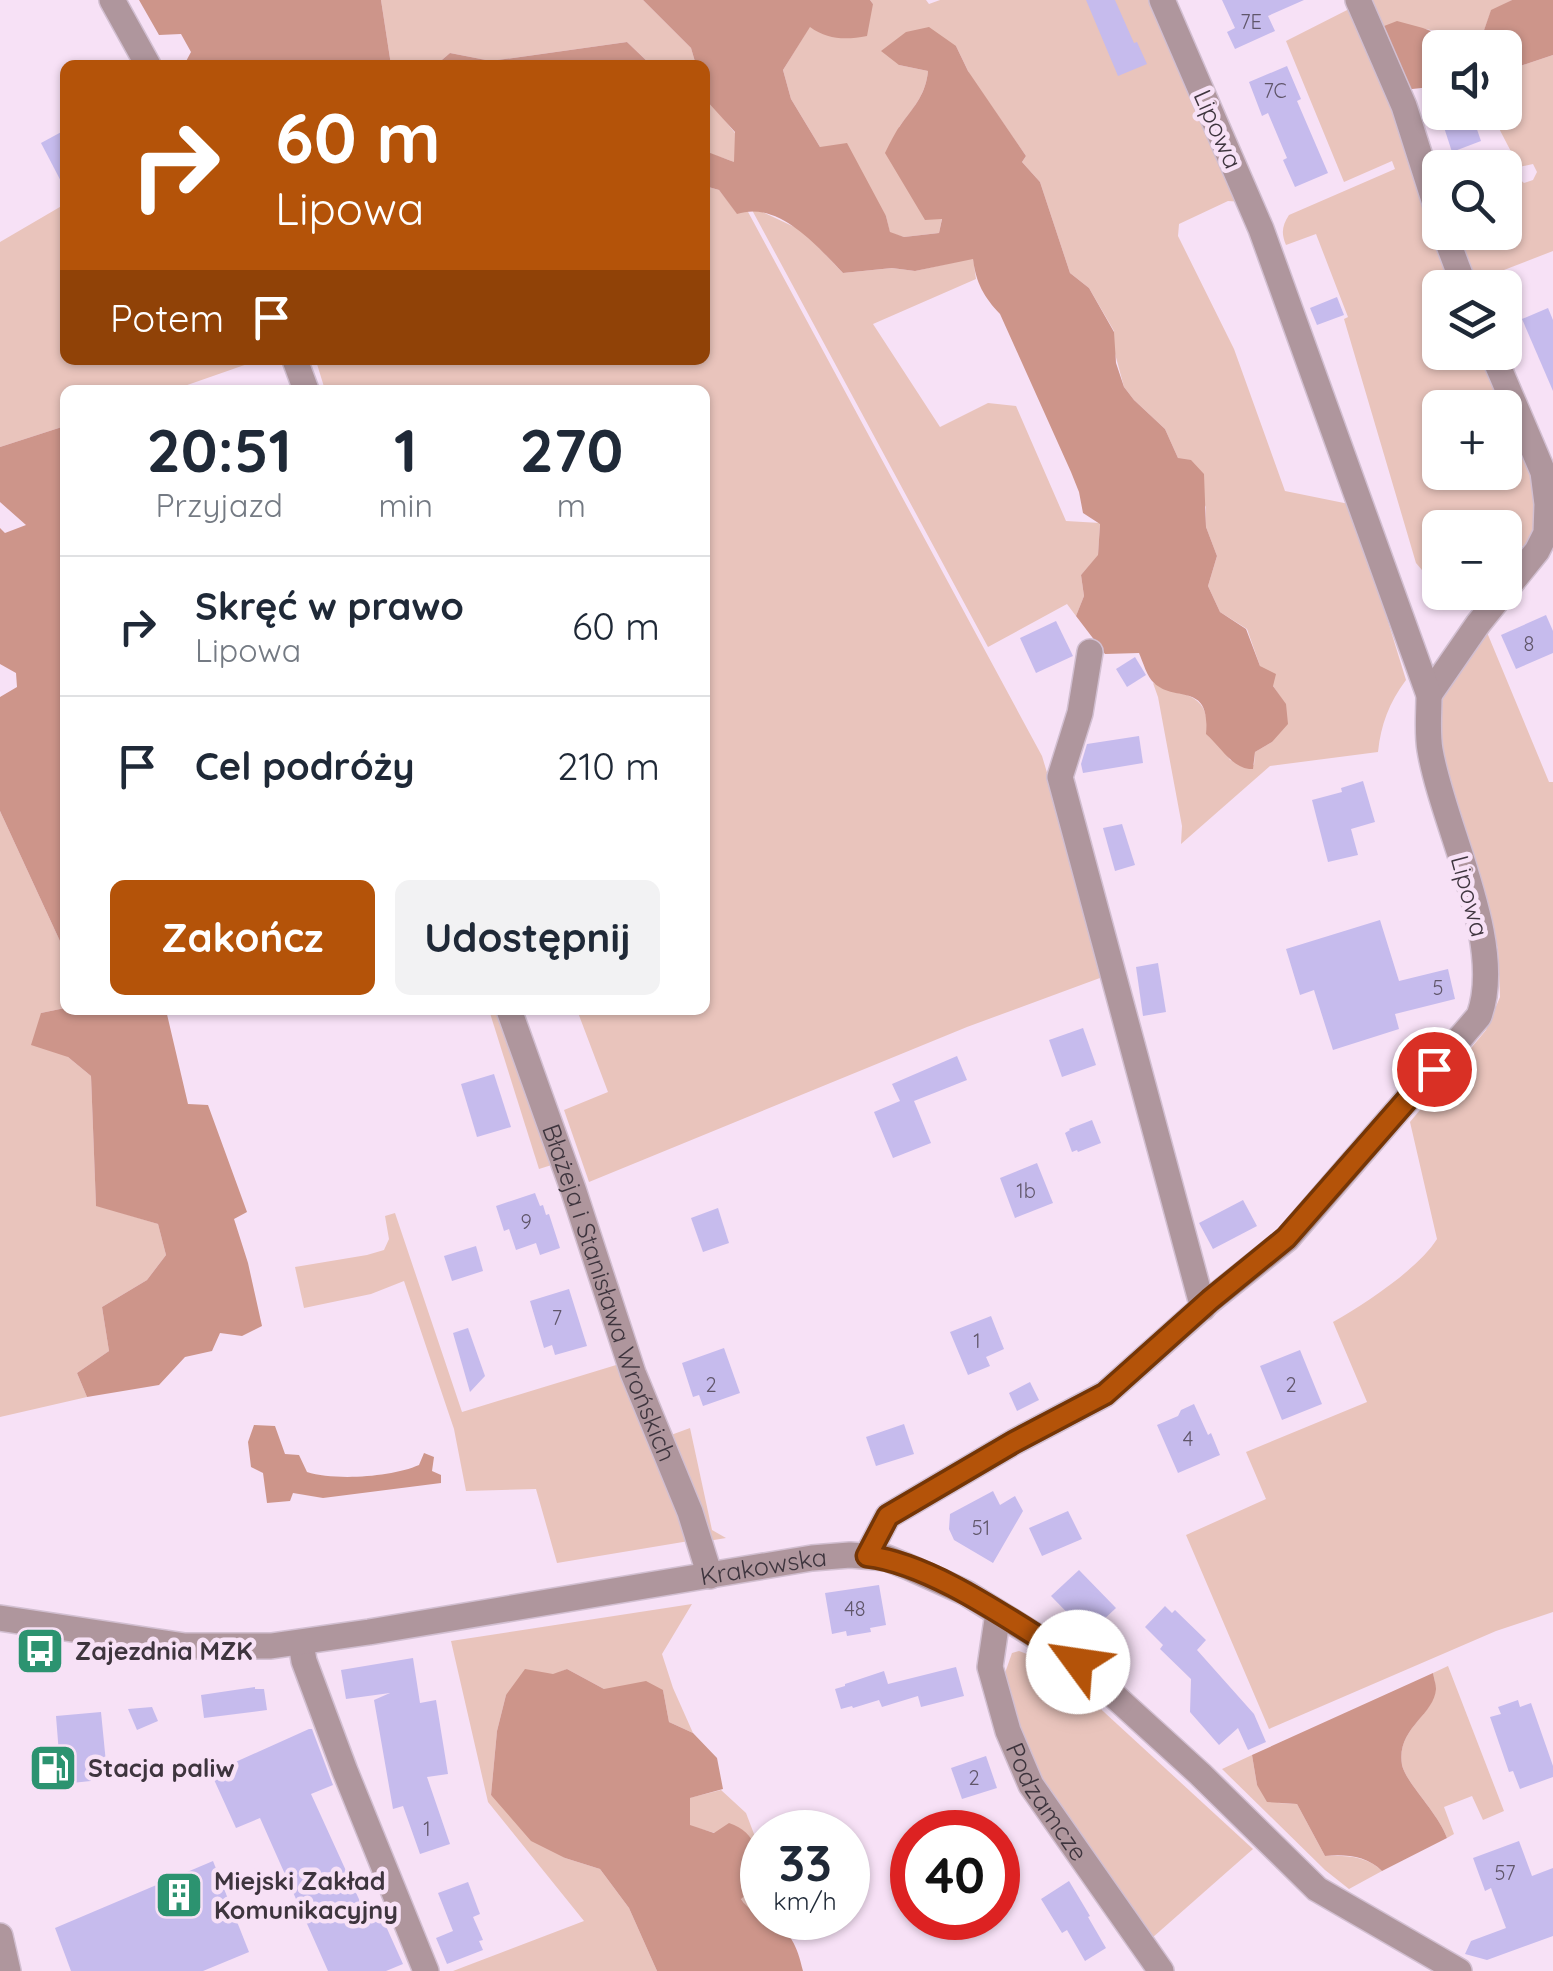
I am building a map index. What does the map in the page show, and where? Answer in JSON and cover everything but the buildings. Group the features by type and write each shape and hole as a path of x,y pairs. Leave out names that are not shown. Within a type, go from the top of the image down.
{"street":[{"path":"112,0 145,60"},
{"name":"Lipowa","path":"867,1556 888,1516 1105,1394 1286,1238 1479,1016 1486,998 1484,945 1430,749 1429,695 1261,229 1162,0"},
{"path":"1358,0 1404,106 1422,162"},
{"path":"1429,695 1478,624 1537,551 1546,533 1548,467 1501,370"},
{"path":"1090,652 1080,713 1060,777 1203,1308"},
{"name":"Błażeja i Stanisława Wrońskich","path":"511,1015 633,1373 690,1512 710,1576"},
{"name":"Krakowska","path":"0,1618 185,1646 233,1648 301,1643 812,1558 850,1554 887,1558 966,1593 1078,1662 1200,1774 1317,1890 1458,1971"},
{"name":"Podzamcze","path":"998,1613 990,1667 1008,1731 1030,1785 1161,1971"},
{"path":"301,1643 304,1661 345,1771 426,1971"},
{"path":"0,1936 8,1971"}],"shaded area":[{"path":"139,0 381,0 390,60 187,60 191,52 181,34 159,35"},
{"path":"381,0 643,0 691,48 695,60 646,60 627,42 498,60 450,53 442,60 390,60"},
{"path":"643,0 870,0 873,4 867,36 837,38 810,27 783,70 791,99 820,147 847,143 886,216 890,232 904,237 939,233 942,219 925,220 885,153 919,99 928,71 899,65 881,51 906,32 929,27 956,46 968,71 1026,156 1022,162 1040,182 1070,273 1089,288 1114,332 1116,363 1124,387 1165,429 1178,458 1191,460 1204,474 1206,527 1217,556 1208,586 1220,612 1246,629 1260,666 1276,674 1273,686 1286,704 1288,724 1272,742 1255,752 1253,769 1233,762 1206,734 1206,717 1197,700 1154,683 1139,653 1105,654 1076,616 1084,596 1081,575 1098,555 1100,524 1083,513 1071,472 1000,314 982,289 973,259 915,271 892,268 843,273 782,219 752,211 737,214 719,190 710,187 710,153 734,162 735,132 710,104 710,60 695,60 691,48"},
{"path":"870,0 926,0 929,4 940,0 1153,0 1244,202 1228,201 1179,224 1178,236 1234,349 1285,491 1349,504 1351,501 1406,680 1387,714 1378,752 1270,766 1181,844 1182,826 1153,683 1199,703 1207,720 1207,734 1230,760 1254,765 1255,752 1272,742 1285,704 1260,666 1247,629 1220,612 1208,586 1217,556 1206,527 1206,507 1165,429 1124,387 1114,350 1114,331 1089,288 1070,273 1040,182 1022,162 1026,156 970,75 956,46 899,65 928,71 922,94 899,127 942,218 939,233 904,237 890,233 886,216 820,147 791,99 783,70 810,26 873,4"},
{"path":"1366,0 1512,0 1491,11 1484,30 1379,27"},
{"path":"1512,0 1553,0 1553,55 1522,65 1522,30 1484,30 1491,10"},
{"path":"1355,6 1422,185 1422,250 1446,250 1454,270 1422,270 1422,370 1492,370 1501,390 1422,390 1422,490 1522,490 1522,439 1536,500 1533,542 1522,547 1522,510 1422,510 1422,570 1416,563 1344,319 1348,317 1316,234 1286,245 1283,233 1289,215 1395,169 1392,161 1344,182 1286,41"},
{"path":"1397,21 1428,30 1422,30 1422,88 1403,90 1379,28"},
{"path":"627,42 646,60 498,60"},
{"path":"450,53 486,60 442,60"},
{"path":"1553,55 1553,251 1504,270 1468,270 1459,250 1522,250 1522,181 1533,180 1537,172 1533,164 1522,166 1522,150 1510,150 1500,130 1522,130 1522,65"},
{"path":"710,102 735,133 735,163 710,153"},
{"path":"710,187 719,190 737,213 747,210 1042,756 1108,975 967,1027 589,1182 564,1110 608,1092 579,1015 710,1015 710,385 323,385 317,365 710,365"},
{"path":"60,207 60,365 245,365 187,385 60,385 60,428 0,447 0,242"},
{"path":"752,210 803,231 843,273 892,268 915,271 973,258 976,279 873,324 940,427 988,403 1016,406 1066,521 1100,523 1098,556 1081,575 1084,596 1076,616 1067,604 988,647"},
{"path":"60,428 60,941 0,811 0,697 17,687 16,673 0,664 0,528 5,533 26,525 0,502 0,447"},
{"path":"1486,630 1549,782 1553,782 1553,1612 1496,1631 1269,1729 1186,1535 1266,1499 1246,1452 1367,1402 1333,1322 1404,1274 1437,1239 1410,1122 1486,1030 1500,997 1498,949 1438,744 1439,706 1465,656"},
{"path":"0,811 60,941 60,1009 41,1013 68,1057 91,1076 96,1205 158,1224 166,1255 147,1280 102,1307 109,1351 77,1373 87,1397 0,1417"},
{"path":"60,1009 60,1015 167,1015 188,1104 208,1105 247,1212 234,1219 262,1326 242,1336 220,1333 212,1351 185,1357 159,1385 87,1397 77,1373 109,1351 102,1307 147,1280 166,1255 158,1224 96,1206 91,1076 68,1057 31,1045 41,1013"},
{"path":"491,1015 508,1015 558,1163 539,1169"},
{"path":"395,1213 462,1412 626,1362 689,1541 557,1563 536,1489 466,1491 454,1429 404,1281 371,1294 304,1308 295,1267 384,1250 389,1239 385,1216"},
{"path":"254,1425 275,1426 285,1454 299,1455 307,1472 348,1477 379,1475 419,1465 424,1453 434,1457 432,1471 441,1475 441,1483 323,1498 293,1493 290,1501 267,1503 263,1473 251,1467 248,1442"},
{"path":"690,1428 712,1530 726,1538 708,1541 671,1435"},
{"path":"692,1604 662,1654 693,1733 669,1722 663,1690 604,1689 567,1669 506,1695 497,1731 491,1795 565,1858 600,1869 629,1908 657,1971 453,1971 584,1921 488,1802 451,1641"},
{"path":"1019,1651 1067,1678 1253,1849 1152,1938 1031,1762 1018,1732 1005,1673 1012,1653"},
{"path":"1448,1666 1504,1811 1483,1820 1472,1796 1444,1807 1454,1834 1447,1838 1405,1772 1402,1752 1404,1741 1433,1699 1433,1673"},
{"path":"525,1669 553,1674 567,1669 604,1689 646,1681 663,1690 669,1722 693,1733 717,1758 723,1789 690,1798 690,1825 714,1833 729,1823 740,1828 740,1940 791,1940 803,1971 657,1971 629,1908 600,1869 531,1841 491,1795 497,1731 506,1695"},
{"path":"1433,1673 1434,1699 1404,1741 1402,1765 1447,1838 1382,1871 1356,1857 1325,1856 1297,1804 1267,1802 1257,1785 1252,1755"},
{"path":"1252,1755 1257,1785 1279,1803 1297,1804 1325,1856 1356,1858 1382,1871 1349,1889 1325,1870 1222,1769"},
{"path":"721,1790 743,1810 740,1896 715,1833 690,1826 689,1798"}],"place":[{"name":"Zajezdnia MZK","path":"40,1651"},
{"name":"Stacja paliw","path":"53,1768"},
{"name":"Miejski Zakład Komunikacyjny","path":"179,1895"}],"route":[{"path":"1078,1662 966,1593 887,1558 867,1556 888,1516 1105,1394 1286,1238 1434,1069"}]}
